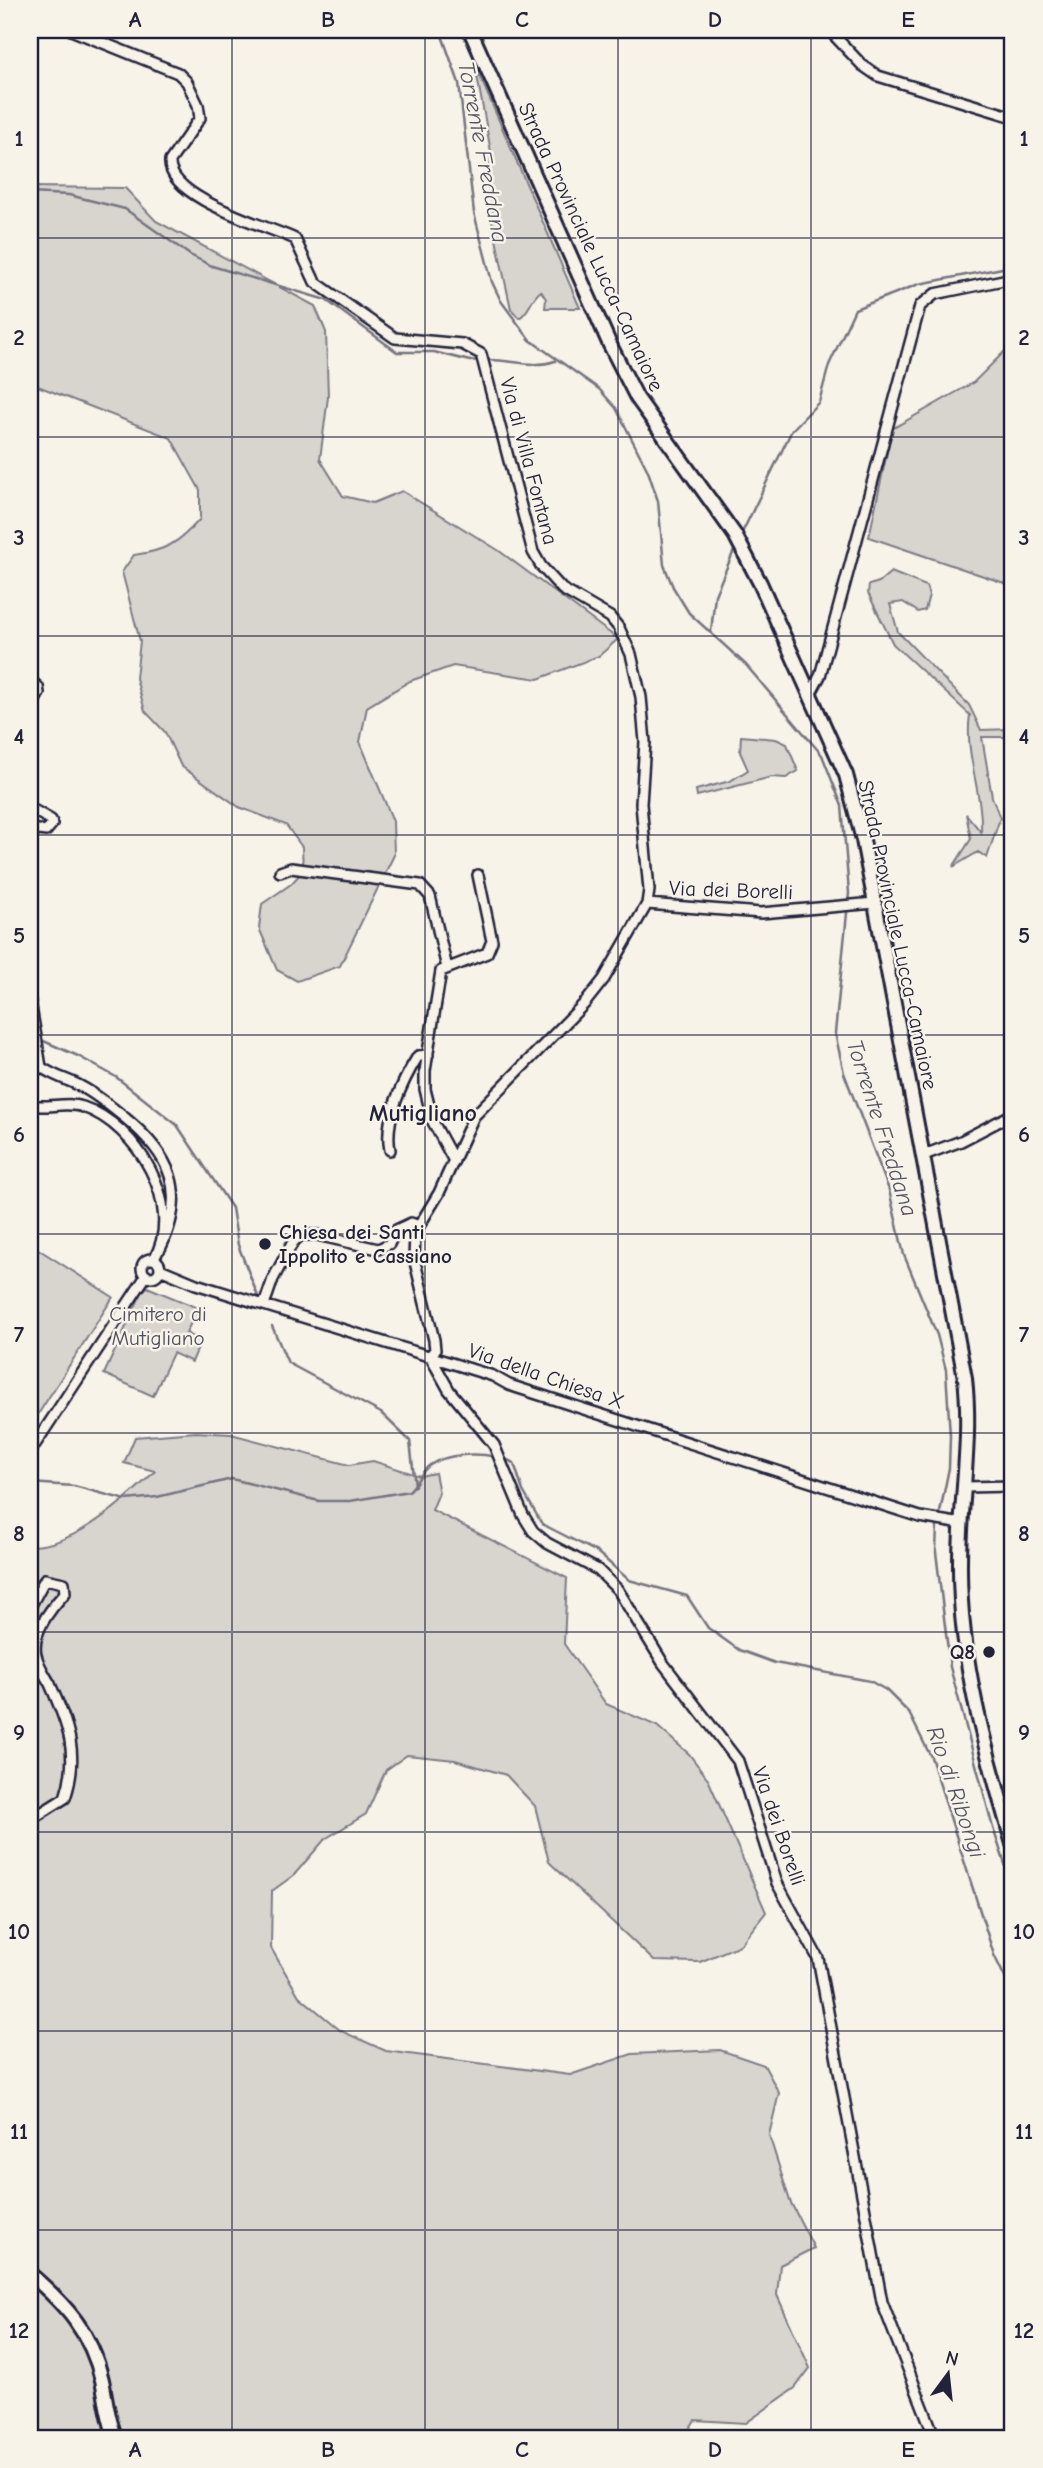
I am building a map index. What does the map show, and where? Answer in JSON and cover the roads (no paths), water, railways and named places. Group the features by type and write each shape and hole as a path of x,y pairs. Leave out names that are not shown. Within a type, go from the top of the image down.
{"main road":[{"name":"Strada Provinciale Lucca-Camaiore","path":"470,30 626,377 684,467 735,534 811,693 846,775 875,903 965,1378 968,1408 965,1487 956,1523 962,1607 972,1693 984,1746 1013,1844"},
{"path":"30,2274 65,2304 82,2327 96,2354 116,2438"}],"street":[{"name":"Via di Villa Fontana","path":"71,30 138,59 166,67 187,82 198,105 200,118 170,161 172,173 181,185 248,222 295,239 315,282 395,338 462,344 477,350 484,360 533,552 541,566 562,589 610,617 619,628 631,654 641,696 645,742 641,804 649,890 647,904 604,979 585,1003 483,1105 466,1130 436,1199 415,1234 414,1258 434,1340 435,1350 430,1356"},
{"path":"829,30 855,58 878,76 1013,117"},
{"path":"811,693 820,676 920,306 935,294 1013,278"},
{"path":"30,680 38,687 39,693 30,709"},
{"path":"30,808 51,820 52,824 46,831 30,829"},
{"path":"30,853 30,867"},
{"path":"281,872 291,868 420,885 430,896 447,968"},
{"path":"454,1161 430,1112 425,1071 441,971 487,953 492,941 478,875"},
{"name":"Via dei Borelli","path":"647,904 761,913 875,903"},
{"path":"30,1001 41,1067 100,1098 142,1131 166,1163 175,1200 172,1218 154,1259"},
{"path":"390,1150 386,1135 392,1114 418,1056 428,1055"},
{"path":"30,1105 79,1105 103,1117 135,1144 153,1174 160,1199 160,1249"},
{"path":"924,1155 961,1141 1013,1114"},
{"path":"264,1306 273,1279 293,1242 301,1235 317,1235 378,1250 389,1244 396,1230 411,1223 419,1226"},
{"path":"146,1276 142,1266 148,1259 154,1259"},
{"path":"146,1276 155,1277 160,1269 154,1259"},
{"name":"Via della Chiesa X","path":"160,1269 264,1306 493,1376 509,1385 920,1517 956,1523"},
{"path":"30,1452 146,1276"},
{"name":"Via dei Borelli","path":"430,1356 449,1390 496,1450 523,1515 533,1531 547,1543 598,1570 618,1590 663,1663 738,1761 777,1883 818,1958 881,2302 935,2438"},
{"path":"965,1487 1013,1486"},
{"path":"30,1607 46,1579 64,1583 65,1593 51,1609 41,1628 35,1654 66,1722 74,1763 65,1798 30,1820"}],"waterway":[{"name":"Torrente Freddana","path":"440,30 459,83 474,213 492,282 501,301 530,340 599,389 616,408 648,471 658,501 664,565 673,587 689,613 746,665 822,755 842,806 849,893 835,1033 844,1073 889,1190 904,1255 937,1335 946,1370 949,1468 939,1517"},
{"path":"30,193 69,195 125,209 190,255 212,266 326,300 397,352 434,352 470,361 480,360"},
{"path":"740,537 792,430 819,402 829,365 855,309 919,284 1013,266"},
{"path":"487,360 529,364 555,361"},
{"path":"711,632 715,595 736,546"},
{"path":"39,1039 116,1077 177,1125 232,1208 238,1245 259,1299"},
{"path":"272,1326 288,1363 381,1413 410,1441 415,1486"},
{"name":"Rio di Ribongi","path":"30,1483 74,1486 126,1500 157,1497 232,1479 319,1501 350,1501 409,1491 427,1468 445,1458 472,1455 497,1457"},
{"name":"Rio di Ribongi","path":"503,1458 514,1463 523,1491 542,1524 597,1552 629,1580 687,1596 708,1628 739,1650 775,1663 870,1681 886,1690 909,1713 931,1757 994,1955 1013,1994"},
{"name":"Torrente Freddana","path":"937,1524 936,1552 950,1667 993,1828 1013,1888"}],"place":[{"name":"Chiesa dei Santi Ippolito e Cassiano","path":"265,1244"},
{"name":"Q8","path":"989,1652"}],"district":[{"name":"Mutigliano","path":"423,1113"}],"park label":[{"name":"Cimitero di Mutigliano","path":"158,1326"}]}
